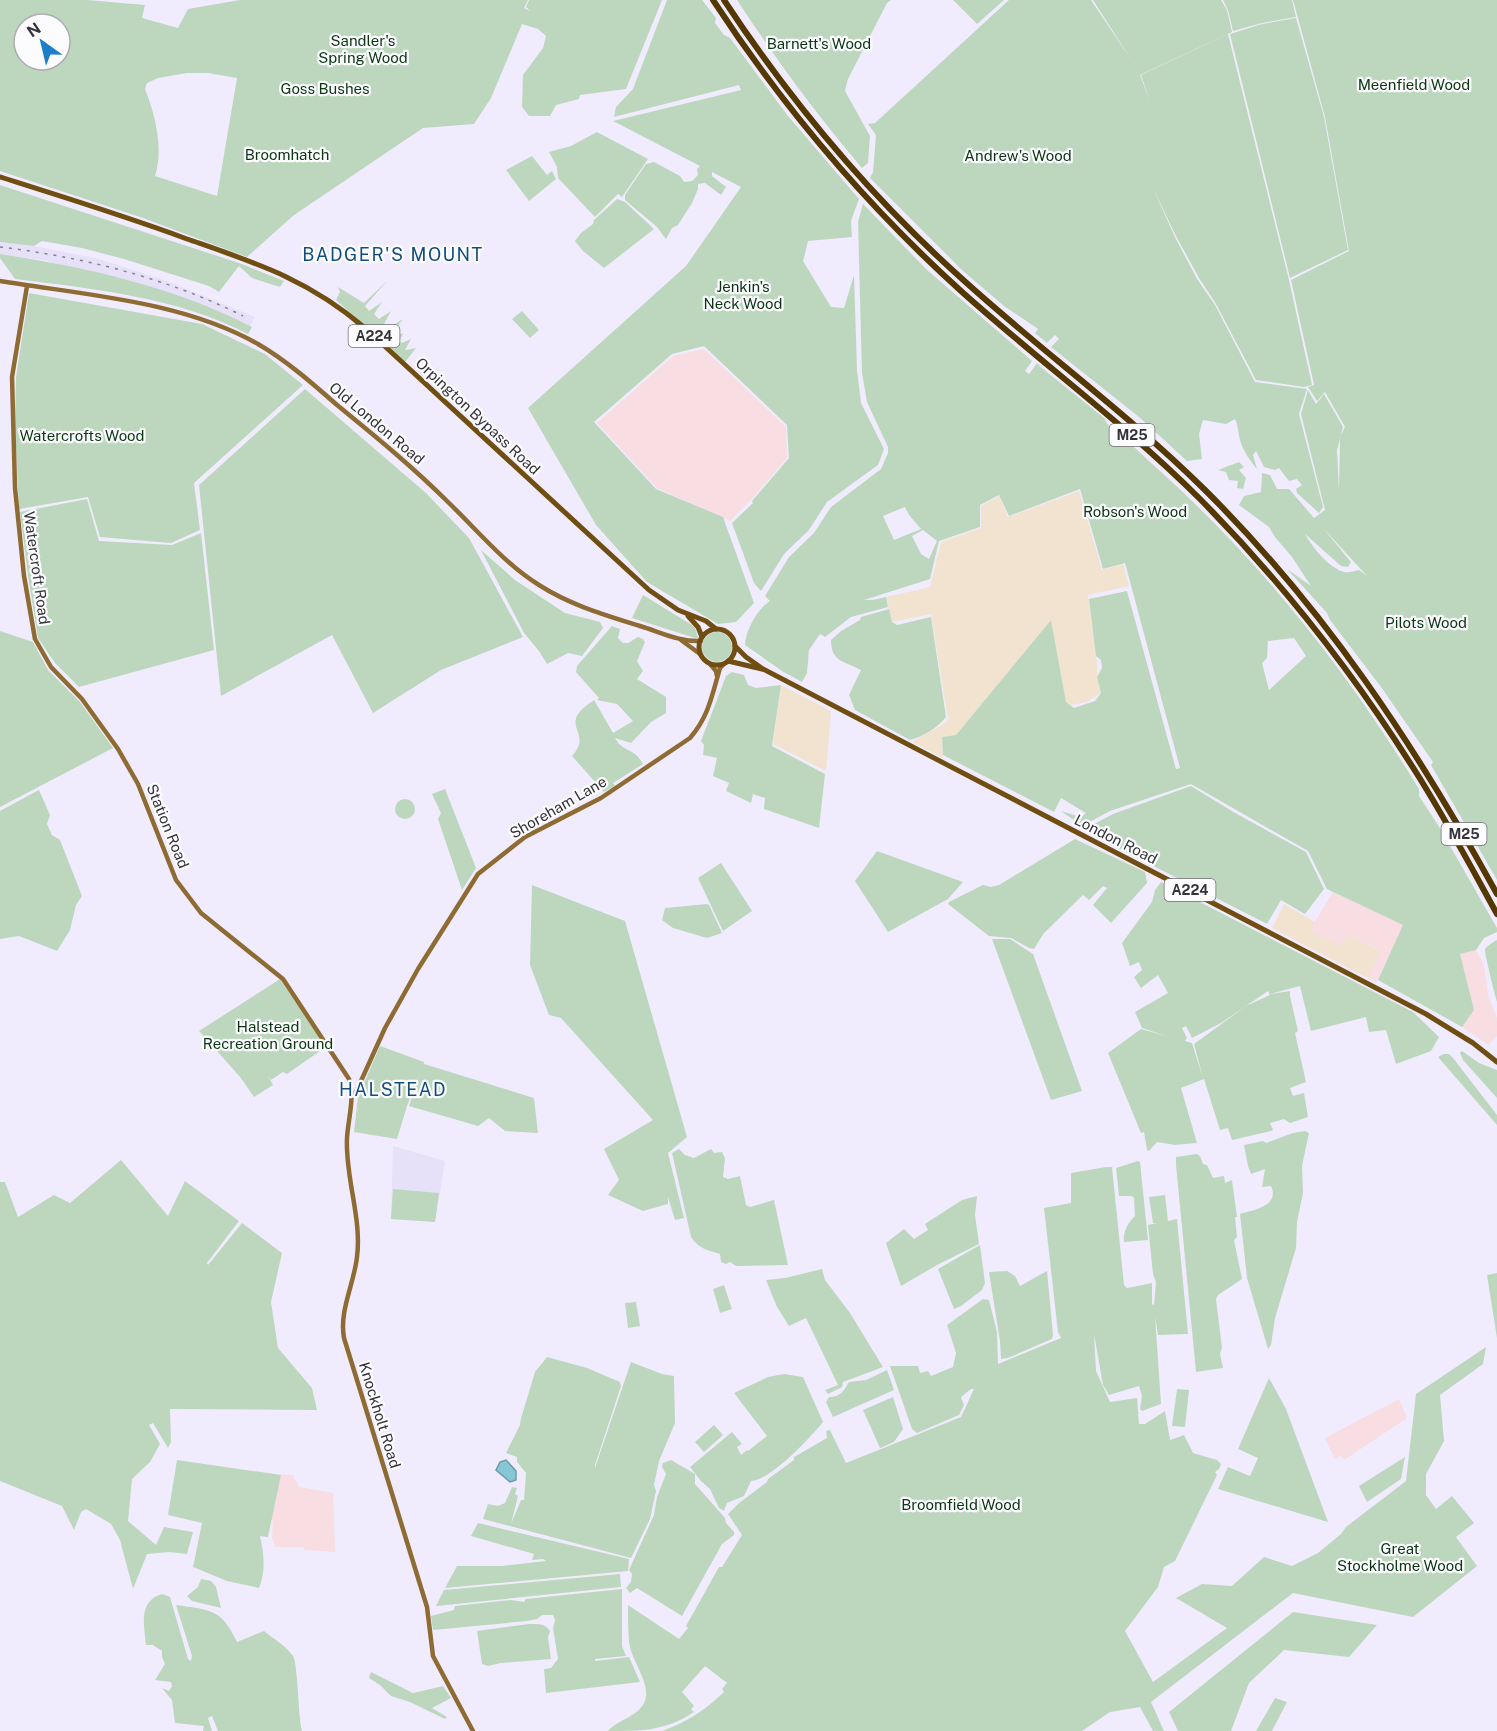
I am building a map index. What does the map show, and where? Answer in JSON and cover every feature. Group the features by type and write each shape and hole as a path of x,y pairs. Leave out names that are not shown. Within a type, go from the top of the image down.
{"highway":[{"name":"M25","path":"712,0 762,71 811,134 895,228 978,306 1116,421 1166,466 1230,531 1291,599 1347,670 1405,755 1497,914"},
{"name":"M25","path":"724,0 806,112 896,215 994,308 1155,442 1220,506 1274,565 1339,644 1392,718 1435,785 1497,894"}],"main road":[{"name":"Orpington Bypass Road","path":"0,177 102,209 250,261 286,276 323,296 365,328 639,582 668,604 687,615 701,619 716,630"},
{"name":"Orpington Bypass Road","path":"687,615 698,627 702,639"},
{"path":"725,631 732,638 735,646 734,654 726,662 710,664 700,654 702,639 709,632 725,631"},
{"name":"London Road","path":"735,646 763,669 1311,953 1457,1032 1497,1062"},
{"name":"London Road","path":"726,662 763,669"}],"street":[{"path":"0,281 27,286"},
{"name":"Watercroft Road","path":"27,286 12,377 15,488 21,554 35,639"},
{"name":"Old London Road","path":"27,286 181,312 213,322 248,339 290,365 399,456 451,504 503,558 523,574 558,596 582,607 681,640 700,654"},
{"name":"Station Road","path":"35,639 51,667 82,699 118,749 138,784 176,880 201,913 283,979 345,1072 352,1095"},
{"name":"Old London Road","path":"681,640 702,639"},
{"name":"Shoreham Lane","path":"352,1095 356,1092 385,1028 418,969 478,874 525,837 601,798 685,742 700,725 712,702 720,668 726,662"},
{"path":"710,664 716,671 717,679"},
{"name":"Knockholt Road","path":"352,1095 347,1146 358,1244 357,1259 343,1320 344,1338 427,1606 433,1656 472,1730"}],"shaded area":[{"path":"0,242 34,246 99,259 164,280 255,317 250,326 178,296 139,284 42,260 0,254"},
{"path":"704,349 786,427 787,458 730,521 657,488 597,423 673,356"},
{"path":"1079,491 1102,570 1123,564 1129,586 1088,595 1097,677 1101,693 1087,702 1071,705 1066,702 1051,620 956,735 942,737 943,758 912,742 942,725 948,719 931,614 892,622 886,597 930,587 941,542 981,528 981,506 999,496 1008,517"},
{"path":"781,685 831,711 826,771 773,744"},
{"path":"1333,892 1404,925 1376,983 1367,978 1381,951 1349,935 1339,945 1310,930"},
{"path":"1284,904 1315,922 1311,929 1339,945 1349,935 1382,952 1367,978 1272,928"},
{"path":"1476,950 1484,965 1488,995 1497,1018 1497,1036 1488,1045 1462,1027 1473,1010 1460,954"},
{"path":"393,1146 445,1161 435,1222 391,1219"},
{"path":"1399,1399 1407,1418 1344,1460 1341,1455 1335,1459 1325,1438"},
{"path":"268,1474 293,1475 299,1487 333,1493 335,1552 305,1550 303,1547 275,1547 272,1538 273,1521 268,1518"}],"green space":[{"name":"Goss Bushes","path":"0,0 87,0 145,5 142,18 178,28 188,9 240,0 528,0 524,8 530,11 526,7 529,0 662,0 626,89 580,95 579,99 556,105 550,116 529,116 522,107 523,75 543,48 546,36 538,29 522,24 491,98 474,124 423,128 294,215 247,257 143,218 0,171","holes":["187,73 208,73 237,78 217,196 155,176 159,155 157,132 145,89 147,83 158,78"]},
{"name":"Jenkin's Neck Wood","path":"667,0 702,0 716,18 715,23 724,35 730,38 788,116 859,199 851,221 852,237 808,241 803,261 831,307 844,308 854,275 857,370 861,403 884,449 878,465 827,502 809,530 784,554 761,591 754,583 732,523 753,503 752,501 789,458 787,425 704,346 672,354 594,422 656,489 723,517 754,603 736,622 718,624 647,582 596,525 528,408 686,266 741,187 712,172 712,176 726,187 721,195 705,183 698,184 692,203 666,239 657,227 625,200 625,195 646,164 654,162 680,176 684,182 692,181 698,175 697,169 700,166 613,121 741,90 739,85 614,117 616,107 633,89"},
{"name":"Barnett's Wood","path":"737,0 891,0 887,3 848,79 845,91 870,136 868,163 862,168 796,86"},
{"path":"953,0 1004,0 977,24"},
{"name":"Andrew's Wood","path":"1009,0 1091,0 1132,61 1093,0 1221,0 1227,10 1232,32 1140,75 1150,101 1141,75 1228,34 1289,280 1312,385 1304,387 1256,380 1216,304 1176,236 1152,186 1175,237 1197,279 1215,305 1255,382 1307,389 1299,414 1323,507 1319,513 1297,493 1296,489 1302,485 1297,479 1289,481 1279,468 1275,470 1264,467 1256,451 1253,455 1257,469 1242,446 1235,419 1226,424 1203,420 1199,434 1202,459 1187,461 1139,417 1051,347 1059,339 1055,335 1047,343 1035,333 1038,329 1004,306 962,270 870,178 873,172 876,135 868,124 875,123"},
{"path":"1223,0 1292,0 1296,17 1233,31"},
{"path":"1293,0 1497,0 1497,880 1431,765 1433,762 1327,613 1287,569 1311,586 1292,557 1269,527 1239,505 1244,496 1261,492 1262,473 1270,475 1277,489 1289,489 1314,518 1325,510 1301,414 1308,390 1316,404 1324,394 1343,427 1341,435 1345,427 1325,392 1317,401 1308,387 1314,385 1291,280 1349,251 1325,117","holes":["1340,439 1339,491 1337,450","1323,528 1367,576 1359,570 1350,572 1338,570 1316,551 1305,534 1341,566 1348,567 1351,562"]},
{"path":"1296,18 1324,117 1348,250 1290,278 1230,34 1262,24"},
{"path":"597,132 648,159 622,197 618,194 595,217 558,178 557,167 549,152 571,146"},
{"path":"532,156 547,175 552,171 556,179 529,201 506,170"},
{"path":"0,185 239,263 284,281 280,287 252,278 239,266 219,292 209,286 82,248 42,241 34,246 0,242"},
{"path":"617,199 625,202 654,229 604,268 583,251 575,241"},
{"name":"Robson's Wood","path":"863,204 926,269 1032,361 1025,371 1029,374 1037,363 1104,418 1108,425 1198,506 1234,543 1333,661 1419,789 1419,796 1497,928 1497,932 1484,938 1476,950 1460,954 1474,1010 1462,1027 1378,980 1403,925 1327,889 1308,851 1191,784 1110,811 1082,826 1061,811 1081,817 1086,813 1061,798 1054,812 943,755 942,737 956,735 1051,620 1066,702 1074,708 1095,701 1101,693 1097,677 1102,668 1101,660 1096,656 1089,599 1127,591 1176,769 1180,768 1125,563 1103,569 1080,489 1009,516 999,495 980,505 980,527 939,541 930,579 864,600 886,597 888,607 851,617 825,637 820,634 809,650 807,673 802,682 745,645 753,620 770,601 765,596 789,557 814,533 831,507 881,469 888,453 888,447 867,402 862,373 858,222","holes":["905,507 921,529 894,540 883,516","923,530 937,541 929,559 921,554 912,536","1294,638 1306,656 1269,690 1262,663 1267,658 1268,641"]},
{"path":"0,254 65,265 129,280 192,301 252,327 248,334 221,321 164,303 104,291 15,279 0,258"},
{"path":"387,281 365,306 369,311 382,302 374,314 379,319 391,311 384,324 389,328 403,319 392,333 403,334 399,341 402,343 411,339 405,350 416,348 405,362 336,300 340,292 338,287 364,303"},
{"name":"Watercrofts Wood","path":"29,293 202,324 265,354 303,385 194,483 200,530 171,543 100,537 88,497 19,509 15,425 16,377"},
{"path":"522,311 539,330 530,338 512,319"},
{"path":"305,389 426,493 469,538 523,637 441,670 373,713 332,635 221,696 199,485"},
{"path":"1239,462 1244,467 1239,470 1246,478 1243,489 1237,488 1238,481 1229,480 1226,472 1218,470"},
{"path":"87,499 99,541 172,545 201,533 214,650 79,687 55,663 38,638 20,512"},
{"path":"481,550 515,580 565,613 600,622 603,628 582,656 568,653 547,664 524,633"},
{"path":"643,595 692,625 698,638 632,618"},
{"path":"889,609 892,622 897,625 931,617 946,717 930,731 910,740 855,710 849,695 861,670 836,657 832,647 831,640 861,617"},
{"path":"612,626 620,629 618,638 623,643 628,643 638,637 645,642 637,661 643,671 637,679 666,697 666,713 651,722 631,743 615,738 621,746 636,755 643,764 613,783 615,786 604,792 572,756 580,740 576,723 577,716 594,700 613,733 633,721 617,704 597,700 599,698 576,672 577,666"},
{"path":"0,631 33,642 48,670 80,702 113,748 0,807"},
{"path":"717,632 723,633 731,641 731,653 723,661 717,662 711,661 703,653 702,647 703,641 711,633"},
{"path":"732,672 744,675 748,685 756,688 781,685 772,746 825,774 819,828 764,809 765,798 753,794 751,803 726,791 729,783 713,776 717,758 703,755 704,745 701,741 726,676"},
{"path":"1191,786 1306,852 1324,889 1305,914 1281,900 1267,924 1083,830 1113,814"},
{"path":"445,789 476,868 462,890 438,819 441,813 432,794"},
{"path":"39,790 50,815 47,824 52,835 60,840 82,896 76,905 70,930 57,951 19,936 0,939 0,811"},
{"path":"405,799 412,802 415,809 412,816 405,819 398,816 395,809 398,802"},
{"path":"1075,839 1145,872 1147,883 1111,923 1093,905 1107,888 1103,886 1089,900 1083,895 1044,933 1034,949 1011,938 989,936 948,904 983,885 991,887 999,885"},
{"path":"877,851 963,882 948,899 888,932 855,881"},
{"path":"721,863 752,911 723,931 698,878"},
{"path":"1161,882 1413,1012 1439,1037 1431,1051 1396,1064 1386,1030 1369,1032 1366,1017 1311,1031 1300,986 1270,994 1290,991 1298,1031 1295,1033 1306,1082 1290,1088 1293,1096 1304,1093 1308,1117 1290,1123 1284,1119 1270,1123 1273,1130 1271,1131 1232,1140 1228,1128 1220,1130 1204,1079 1181,1088 1197,1143 1175,1145 1157,1142 1149,1151 1147,1150 1144,1132 1141,1133 1108,1053 1141,1029 1166,1036 1142,1028 1135,1012 1168,993 1158,975 1141,988 1134,977 1142,970 1139,962 1130,966 1122,943 1152,902 1155,890","holes":["1268,991 1270,995 1246,1006 1194,1044 1203,1078 1192,1043 1185,1041 1187,1038 1182,1028 1186,1026 1192,1038 1221,1023"]},
{"path":"532,885 625,921 687,1137 668,1153 684,1218 675,1220 668,1197 668,1204 643,1211 608,1195 619,1180 604,1149 653,1120 561,1018 549,1015 530,965"},
{"path":"707,904 722,933 707,938 673,928 662,920 665,908"},
{"path":"992,939 1010,939 1033,954 1082,1091 1051,1100"},
{"path":"1497,940 1497,1002 1485,949"},
{"name":"Halstead Recreation Ground","path":"280,979 326,1047 287,1074 283,1072 271,1080 268,1076 273,1085 254,1097 241,1078 199,1031"},
{"path":"380,1046 424,1062 424,1064 534,1098 538,1133 505,1131 489,1118 478,1126 409,1106 420,1073 397,1139 354,1132 358,1097"},
{"path":"1462,1051 1479,1063 1497,1070 1497,1098 1463,1060 1460,1053"},
{"path":"1449,1054 1453,1058 1497,1115 1497,1125 1438,1057"},
{"path":"1305,1131 1309,1133 1302,1166 1303,1193 1297,1222 1296,1248 1275,1318 1271,1345 1268,1349 1247,1278 1240,1214 1269,1203 1273,1193 1271,1186 1262,1187 1265,1169 1251,1174 1244,1145 1263,1141 1266,1143"},
{"path":"679,1149 685,1155 694,1158 711,1149 714,1153 722,1152 725,1158 723,1177 728,1179 740,1176 746,1205 750,1207 774,1200 788,1265 736,1266 730,1262 726,1264 721,1262 720,1254 694,1241 691,1237 672,1153"},
{"path":"1197,1154 1203,1164 1207,1165 1213,1178 1224,1176 1225,1183 1232,1180 1237,1217 1235,1217 1237,1237 1234,1240 1242,1279 1218,1295 1216,1299 1223,1368 1196,1372 1176,1157"},
{"path":"121,1160 168,1216 185,1181 239,1221 207,1263 208,1265 242,1223 282,1253 271,1302 278,1348 312,1388 317,1410 170,1409 171,1442 168,1448 153,1423 149,1425 160,1444 150,1462 132,1479 128,1521 156,1545 164,1527 193,1532 187,1554 170,1552 147,1554 133,1589 120,1540 111,1524 86,1509 81,1512 74,1530 62,1506 0,1481 0,1182 5,1182 18,1217 54,1195 70,1203"},
{"path":"1140,1162 1148,1240 1124,1242 1126,1228 1135,1216 1134,1198 1119,1196 1116,1168"},
{"path":"1112,1167 1124,1285 1127,1288 1152,1283 1152,1304 1154,1305 1156,1282 1153,1274 1148,1225 1157,1223 1153,1223 1149,1197 1165,1195 1168,1221 1177,1219 1188,1334 1158,1335 1155,1316 1161,1404 1142,1411 1139,1386 1109,1395 1103,1385 1094,1334 1096,1371 1110,1402 1137,1398 1139,1424 1145,1424 1165,1411 1170,1440 1184,1435 1193,1453 1217,1460 1221,1464 1215,1472 1217,1475 1175,1561 1164,1567 1158,1587 1125,1631 1153,1682 1227,1628 1176,1598 1202,1584 1232,1586 1264,1557 1292,1566 1318,1553 1346,1527 1406,1481 1416,1394 1486,1347 1483,1364 1440,1395 1444,1441 1426,1474 1426,1495 1436,1509 1452,1496 1474,1523 1456,1537 1477,1566 1413,1617 1293,1593 1151,1702 1164,1731 1153,1731 1140,1707 1110,1712 1082,1731 662,1731 695,1715 724,1692 722,1689 727,1683 705,1666 682,1692 694,1706 691,1709 694,1712 673,1723 653,1729 608,1731 637,1712 646,1696 644,1681 629,1642 628,1605 679,1639 688,1628 686,1626 719,1567 722,1567 742,1535 728,1514 739,1503 794,1460 794,1457 827,1438 826,1431 830,1430 846,1463 961,1417 974,1389 961,1397 964,1405 959,1415 917,1433 912,1429 890,1366 918,1366 920,1373 928,1371 931,1376 953,1367 956,1353 947,1325 983,1299 989,1300 997,1332 998,1364 1061,1338 1058,1332 1044,1208 1071,1203 1071,1173"},
{"path":"393,1189 439,1193 435,1222 391,1219"},
{"path":"977,1196 975,1215 979,1244 901,1286 886,1243 904,1229 914,1239 928,1230 925,1224 962,1200"},
{"path":"980,1245 985,1283 982,1290 954,1309 938,1269"},
{"path":"822,1269 825,1280 850,1313 883,1367 843,1382 842,1387 828,1394 825,1390 838,1385 806,1318 789,1326 777,1307 766,1280"},
{"path":"1007,1271 1015,1276 1020,1286 1047,1271 1053,1335 1052,1339 1001,1359 989,1272"},
{"path":"1497,1273 1497,1338 1487,1275"},
{"path":"724,1285 732,1309 720,1313 713,1289"},
{"path":"636,1302 640,1326 628,1328 625,1303"},
{"path":"547,1357 587,1368 620,1382 621,1386 595,1468 631,1362 662,1374 674,1376 675,1423 659,1461 650,1519 631,1558 483,1519 488,1504 498,1506 505,1503 512,1487 517,1488 515,1494 518,1496 511,1524 521,1500 524,1500 526,1473 517,1462 517,1457 506,1453 520,1425 535,1372"},
{"path":"887,1370 894,1390 833,1417 826,1402 829,1397 841,1393 849,1382 866,1380"},
{"path":"784,1374 803,1377 823,1422 779,1466 769,1474 751,1481 744,1496 727,1503 724,1511 719,1508 710,1489 690,1467 732,1432 742,1444 737,1447 741,1455 767,1436 734,1393 768,1377"},
{"path":"1269,1378 1286,1409 1328,1522 1218,1489 1228,1467 1250,1476 1258,1458 1238,1449"},
{"path":"1177,1389 1189,1390 1185,1427 1172,1426"},
{"path":"893,1397 903,1429 894,1442 880,1448 863,1410"},
{"path":"714,1425 723,1435 704,1452 695,1442"},
{"path":"1405,1457 1401,1479 1367,1502 1359,1486"},
{"path":"177,1460 281,1475 268,1537 260,1536 264,1562 259,1588 227,1581 193,1567 202,1523 168,1515"},
{"path":"671,1460 695,1474 695,1484 725,1518 726,1523 734,1532 734,1535 722,1544 682,1616 637,1588 630,1593 626,1588 631,1582 632,1574 629,1570 654,1515 657,1497 666,1474 662,1467 663,1463"},
{"path":"478,1523 629,1559 628,1571 445,1588 457,1566 502,1566 546,1561 532,1560 534,1554 471,1536"},
{"path":"620,1574 621,1587 436,1606 444,1590"},
{"path":"201,1579 211,1581 216,1587 221,1608 192,1601 187,1596 198,1587"},
{"path":"622,1589 622,1646 626,1656 595,1659 595,1661 629,1657 640,1682 546,1693 544,1669 551,1668 558,1659 553,1615 542,1615 537,1619 527,1621 433,1630 431,1616 454,1610 455,1606 511,1600 524,1602 526,1599"},
{"path":"162,1594 170,1597 188,1659 191,1661 192,1656 176,1605 206,1610 220,1617 237,1642 264,1631 287,1649 295,1661 302,1731 218,1731 212,1716 208,1718 212,1731 203,1731 204,1726 175,1723 172,1700 162,1688 169,1691 172,1686 171,1682 155,1680 165,1664 162,1651 153,1645 146,1645 144,1630 144,1615 149,1602"},
{"path":"1293,1612 1377,1625 1349,1657 1284,1650 1249,1683 1231,1731 1178,1731 1169,1712"},
{"path":"529,1624 544,1625 550,1631 548,1637 551,1659 488,1666 482,1664 477,1631"},
{"path":"371,1672 413,1693 443,1686 451,1698 432,1708 447,1717 445,1719 410,1702 391,1696 369,1678"},
{"path":"1275,1698 1287,1702 1272,1731 1256,1731"}],"water":[{"path":"506,1460 516,1471 516,1480 510,1482 496,1470 500,1462"}],"railway":[{"path":"0,247 31,251 124,271 185,291 243,316"}],"district":[{"name":"BADGER'S MOUNT","path":"393,254"},
{"name":"HALSTEAD","path":"393,1089"}],"park label":[{"name":"Sandler's Spring Wood","path":"363,48"},
{"name":"Meenfield Wood","path":"1414,84"},
{"name":"Broomhatch","path":"287,154"},
{"name":"Pilots Wood","path":"1426,622"},
{"name":"Broomfield Wood","path":"961,1504"},
{"name":"Great Stockholme Wood","path":"1400,1556"}]}
